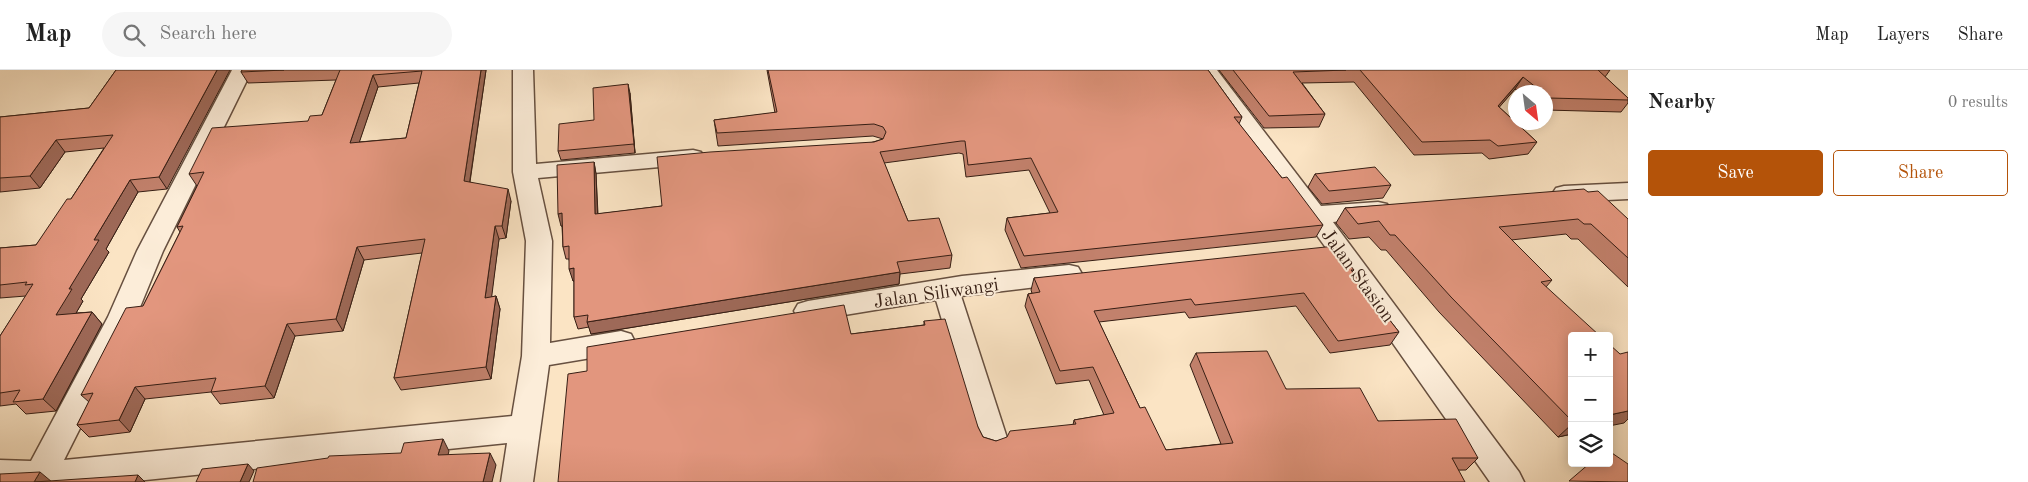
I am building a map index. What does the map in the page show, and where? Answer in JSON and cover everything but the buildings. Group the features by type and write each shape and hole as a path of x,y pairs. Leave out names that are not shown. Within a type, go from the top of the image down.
{"street":[{"path":"40,475 122,317 154,243 242,70"},
{"path":"517,482 536,356 539,241 525,172 523,70"},
{"name":"Jalan Stasion","path":"1207,70 1338,246 1508,482"},
{"path":"525,172 711,155"},
{"path":"1538,196 1628,191"},
{"path":"1314,215 1396,208"},
{"path":"1309,249 1338,246"},
{"name":"Jalan Siliwangi","path":"780,316 946,289 1094,272"},
{"path":"946,289 992,438"},
{"path":"536,356 643,338"},
{"path":"0,474 40,475 525,428"}]}
